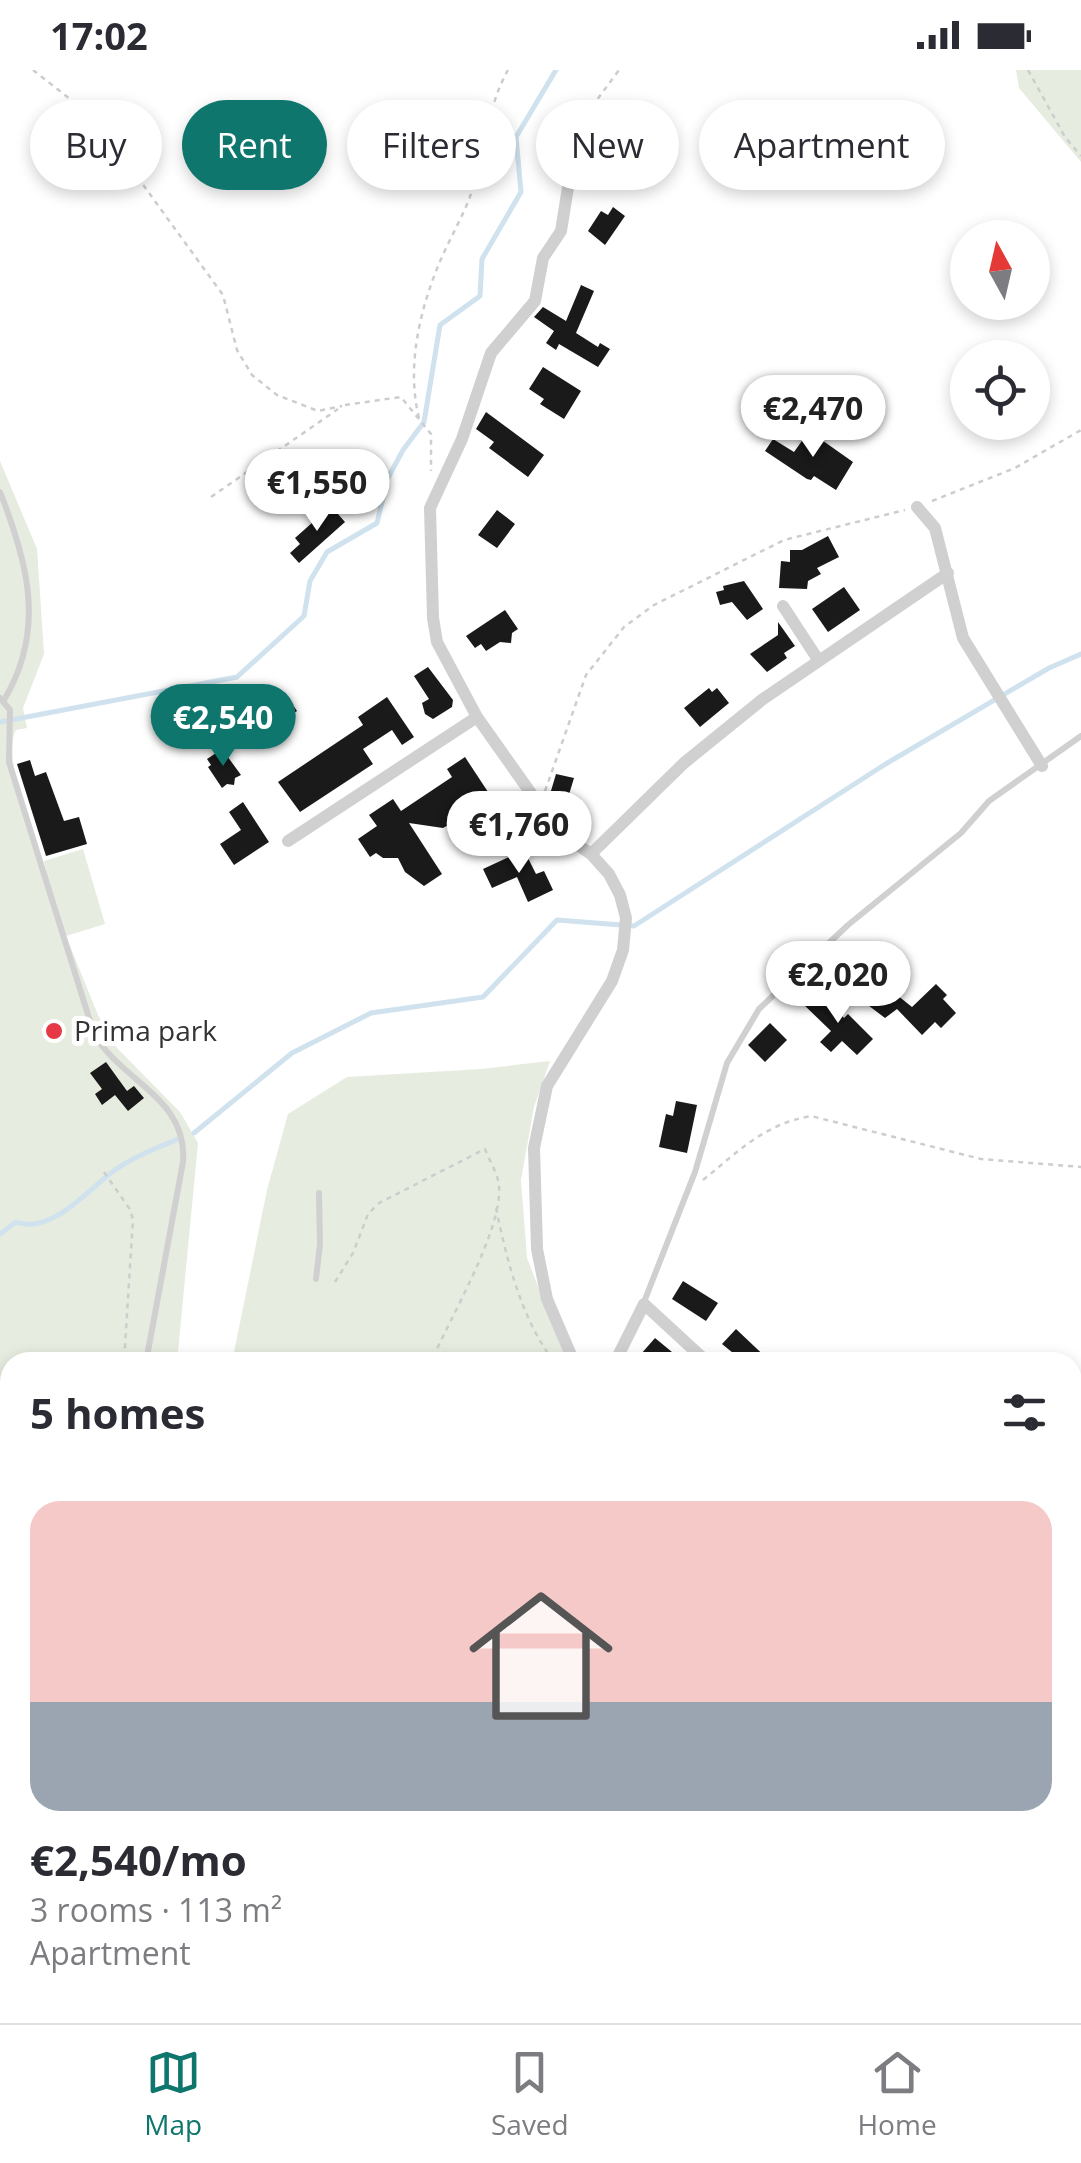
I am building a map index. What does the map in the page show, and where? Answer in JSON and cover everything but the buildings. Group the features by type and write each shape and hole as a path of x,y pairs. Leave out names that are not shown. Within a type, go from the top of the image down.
{"street":[{"path":"568,190 561,230 543,258 535,301 491,353 462,439 430,508 433,618 438,642 477,717 540,806 560,833 590,854 609,874 620,895 625,924 612,981 547,1086 534,1148 537,1249 547,1298 570,1352"},
{"path":"917,507 936,528 964,638 992,690 1042,766"},
{"path":"590,854 684,763 763,699 948,574"},
{"path":"782,606 819,661"},
{"path":"288,842 477,717"},
{"path":"620,1352 644,1304 695,1352"}],"lane":[{"path":"0,492 19,546 30,610 27,649 2,699 10,710 9,762 94,1034 104,1050 163,1104 182,1132 183,1162 148,1352"},
{"path":"644,1304 686,1194 727,1063 759,1009 848,926 961,832 989,801 1081,736"},
{"path":"316,1278 319,1194"}],"path":[{"path":"33,70 70,99 136,175 223,295 237,350 252,376 277,395 318,410 401,397 431,434 431,471"},
{"path":"419,418 412,393 417,328 435,273 474,186 490,111 508,70"},
{"path":"597,100 619,70"},
{"path":"1028,70 1065,137 1081,156"},
{"path":"211,498 342,406"},
{"path":"540,806 586,675 624,627 654,604 784,540 917,507 1015,468 1081,430"},
{"path":"686,1194 759,1135 783,1120 810,1116 981,1159 1081,1166"},
{"path":"334,1282 353,1254 368,1214 379,1203 485,1149 499,1185 496,1207 480,1261 437,1352"},
{"path":"104,1172 130,1208 133,1219 125,1352"},
{"path":"496,1207 506,1259 533,1328 548,1352"}],"shaded area":[{"path":"1016,70 1081,70 1081,162 1019,88"},
{"name":"Prima park","path":"0,461 37,549 44,654 23,708 27,728 16,730 12,743 22,801 47,876 44,861 83,849 105,924 66,936 98,1015 117,1048 180,1112 198,1143 178,1352 0,1352"},
{"path":"550,1061 534,1107 521,1180 527,1258 563,1352 234,1352 267,1190 288,1114 347,1077"}],"waterway":[{"path":"0,722 237,677 304,616 310,581 327,552 377,523 388,478 424,422 440,325 480,296 482,259 521,192 516,137 556,70"},
{"path":"194,1133 292,1053 371,1013 483,997 557,920 634,926 884,765 1049,668 1081,654"},
{"path":"0,1234 16,1222 43,1222 56,1216 123,1165 178,1139"}],"place":[{"name":"Prima park","path":"54,1031"}]}
